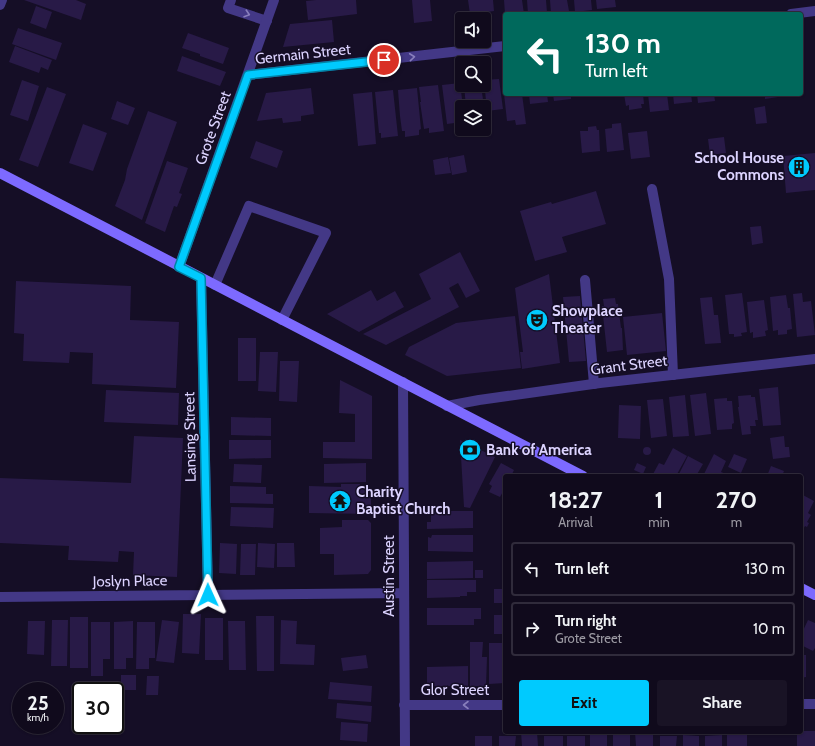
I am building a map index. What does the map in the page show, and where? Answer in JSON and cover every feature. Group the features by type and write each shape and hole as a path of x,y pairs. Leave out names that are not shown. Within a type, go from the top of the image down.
{"main road":[{"path":"0,173 579,474"},
{"path":"803,589 815,595"}],"street":[{"path":"0,5 2,0"},
{"name":"Grote Street","path":"179,267 274,0"},
{"path":"229,4 267,21"},
{"path":"803,13 815,11"},
{"name":"Germain Street","path":"248,75 503,46"},
{"path":"652,189 669,279 673,375"},
{"path":"215,285 249,206 326,233 282,320"},
{"name":"Lansing Street","path":"201,278 208,595"},
{"path":"584,280 594,384"},
{"name":"Grant Street","path":"447,406 594,384 815,359"},
{"name":"Austin Street","path":"403,382 405,746"},
{"name":"Joslyn Place","path":"0,597 404,593"},
{"path":"803,704 815,704"},
{"name":"Glor Street","path":"404,706 503,705"}],"building":[{"path":"24,0 76,0 86,4 81,20"},
{"path":"356,0 357,14 308,20 306,1"},
{"path":"412,0 430,0 432,21 414,23"},
{"path":"468,0 493,0 494,11 470,12"},
{"path":"504,0 522,0 524,12 505,12"},
{"path":"527,0 546,0 547,12 528,12"},
{"path":"550,0 567,0 569,11 551,12"},
{"path":"574,0 591,0 592,10 575,12"},
{"path":"596,0 615,0 616,7 597,9"},
{"path":"36,6 52,12 46,29 30,23"},
{"path":"332,20 334,42 283,47 290,24"},
{"path":"18,28 62,43 56,60 12,44"},
{"path":"188,33 229,48 223,64 182,48"},
{"path":"15,46 52,60 48,70 41,67 39,73 9,62"},
{"path":"182,56 226,72 220,86 177,71"},
{"path":"499,79 503,109 491,110 491,100 486,100 485,92 491,92 491,80"},
{"path":"22,80 39,86 28,121 10,115"},
{"path":"455,84 455,92 461,92 462,100 455,100 455,123 447,124 442,85"},
{"path":"438,85 444,131 429,133 429,128 424,129 419,87"},
{"path":"47,87 66,94 38,167 19,160"},
{"path":"311,88 314,114 301,116 301,121 283,123 282,118 257,121 266,93"},
{"path":"417,88 421,129 419,130 419,135 405,137 405,131 402,131 398,90"},
{"path":"393,90 398,136 381,138 381,133 379,133 375,92"},
{"path":"372,92 376,144 358,146 353,94"},
{"path":"465,92 482,92 483,100 465,100"},
{"path":"504,96 522,96 526,124 516,125 515,120 507,121"},
{"path":"529,96 547,96 548,102 530,104"},
{"path":"553,96 571,96 571,99 554,101"},
{"path":"624,96 643,96 644,104 641,104 642,108 629,110 629,105 626,106"},
{"path":"648,96 667,96 669,110 650,112"},
{"path":"673,96 691,96 692,102 674,104"},
{"path":"697,96 714,96 715,101 698,103"},
{"path":"765,96 778,96 778,97 765,99"},
{"path":"117,101 135,108 128,125 111,119"},
{"path":"765,106 767,123 756,124 754,108"},
{"path":"148,111 177,122 142,220 115,206"},
{"path":"621,123 624,150 607,152 605,129 612,128 612,124"},
{"path":"83,124 107,133 93,171 69,163"},
{"path":"596,126 597,130 599,130 600,151 582,153 580,131 588,131 588,127"},
{"path":"647,131 650,157 631,159 628,133"},
{"path":"724,137 726,153 710,155 708,139"},
{"path":"256,141 283,151 277,168 250,158"},
{"name":"School House Commons","path":"815,153 815,190 786,193 783,156"},
{"path":"464,155 467,172 452,175 449,158"},
{"path":"448,157 451,173 435,175 433,160"},
{"path":"167,161 188,168 179,193 182,194 177,207 174,206 165,232 145,223"},
{"path":"596,191 606,224 562,237 567,252 535,261 520,211 551,202 552,204"},
{"path":"761,226 763,243 752,245 750,227"},
{"path":"460,252 480,291 466,298 458,283 449,288 459,307 386,345 363,334 431,299 419,274"},
{"name":"Showplace Theater","path":"549,274 560,363 522,369 520,352 523,352 515,288"},
{"path":"16,281 131,286 130,320 179,322 176,388 92,384 93,353 70,352 69,363 23,361 24,334 14,333"},
{"path":"371,290 377,301 395,291 404,307 359,332 327,314"},
{"path":"742,293 747,332 741,333 742,336 734,337 734,334 729,334 725,295"},
{"path":"802,293 803,302 811,301 815,335 797,337 793,294"},
{"path":"786,295 788,308 790,308 792,329 787,330 787,334 778,335 778,330 773,331 770,297"},
{"path":"580,296 586,361 569,362 563,297"},
{"path":"712,297 714,315 718,315 721,343 705,344 700,298"},
{"path":"615,298 616,304 618,304 622,328 623,350 607,352 602,306 604,306 603,299"},
{"path":"764,300 768,330 765,331 766,336 753,338 753,332 750,333 747,302"},
{"path":"662,313 666,351 627,355 623,317"},
{"path":"515,316 521,368 447,376 405,355 409,347 456,323"},
{"path":"238,338 256,338 256,381 238,381"},
{"path":"260,352 278,352 276,392 258,391"},
{"path":"280,361 299,361 297,402 279,401"},
{"path":"340,380 372,396 372,459 323,458 323,442 355,442 355,414 339,413"},
{"path":"778,387 781,425 763,426 759,389"},
{"path":"106,390 179,393 178,425 104,422"},
{"path":"706,393 711,434 695,436 690,395"},
{"path":"685,395 689,436 673,437 669,397"},
{"path":"751,395 751,397 755,397 758,420 755,420 756,426 750,426 751,434 742,435 738,396"},
{"path":"727,398 727,401 732,401 734,423 732,424 732,429 717,430 714,399"},
{"path":"663,399 667,436 651,438 647,400"},
{"path":"619,405 641,406 640,439 618,438"},
{"path":"231,417 271,418 271,436 231,435"},
{"path":"134,436 183,438 177,577 133,575 134,552 119,551 118,562 68,560 69,546 0,543 0,478 131,483"},
{"path":"784,436 785,447 789,447 790,457 773,459 770,438"},
{"path":"229,440 271,440 271,458 229,459"},
{"path":"460,440 495,457 470,508 464,507"},
{"path":"647,447 650,448 650,454 647,455 644,454 643,451 644,448"},
{"path":"673,448 687,456 677,474 653,474 659,463 664,465"},
{"path":"714,454 726,461 721,472 726,474 704,474"},
{"path":"734,454 747,459 741,473 728,467"},
{"path":"688,456 703,464 697,474 679,474"},
{"path":"366,463 366,482 324,483 324,464"},
{"path":"501,463 514,470 512,474 503,474 503,492 500,497 489,492 492,486 489,484"},
{"path":"637,463 646,467 643,474 634,470"},
{"path":"234,464 262,465 261,483 233,482"},
{"path":"771,466 784,471 783,474 768,474"},
{"name":"Charity Baptist Church","path":"341,484 360,484 360,489 371,489 371,514 309,513 309,486 341,487"},
{"path":"230,486 266,487 266,494 273,494 273,504 230,503"},
{"path":"803,495 814,501 808,513 811,515 807,522 809,523 807,527 805,526 803,530"},
{"path":"231,507 274,508 273,528 230,526"},
{"path":"431,511 473,511 473,528 427,529 427,522 431,522"},
{"path":"342,520 368,520 371,523 371,570 368,574 334,575 334,554 320,554 320,528 342,527"},
{"path":"432,535 473,535 473,552 428,551 428,537 431,538"},
{"path":"220,543 237,544 236,574 219,573"},
{"path":"258,543 275,544 274,568 257,567"},
{"path":"277,543 294,543 295,567 277,567"},
{"path":"241,544 256,544 255,575 240,575"},
{"path":"473,561 473,578 427,579 427,562"},
{"path":"475,570 483,570 483,578 475,578"},
{"path":"427,580 476,580 476,592 467,592 467,596 460,597 427,598"},
{"path":"494,589 503,589 503,603 494,603"},
{"path":"427,608 481,608 481,619 474,619 474,625 427,625"},
{"path":"183,614 201,614 199,654 182,653"},
{"path":"494,615 503,615 503,634 494,634"},
{"path":"256,616 274,616 274,671 257,671"},
{"path":"70,617 88,617 88,668 70,668"},
{"path":"205,618 223,618 223,660 205,660"},
{"path":"52,620 68,620 67,666 51,666"},
{"path":"162,620 179,622 174,663 156,661"},
{"path":"281,620 297,621 296,644 315,645 314,665 280,664"},
{"path":"808,620 815,623 815,648 813,651 803,646 803,631"},
{"path":"28,621 45,621 44,655 27,654"},
{"path":"133,621 133,658 126,658 126,669 114,669 114,622"},
{"path":"228,621 245,621 246,670 229,670"},
{"path":"91,622 110,622 110,659 103,659 103,676 91,676"},
{"path":"137,622 155,622 155,658 149,658 149,669 136,669"},
{"path":"470,642 483,642 482,657 487,657 486,686 470,686"},
{"path":"489,643 503,643 503,683 489,684"},
{"path":"366,655 368,668 343,671 341,658"},
{"path":"803,655 806,655 806,677 803,678"},
{"path":"468,666 468,686 427,686 427,667"},
{"path":"121,675 136,675 136,690 124,690 124,682 121,682"},
{"path":"147,676 159,676 158,695 146,695"},
{"path":"330,682 372,686 371,702 328,699"},
{"path":"337,703 372,706 371,722 336,718"},
{"path":"341,722 368,724 367,742 340,740"},
{"path":"803,731 815,731 815,746 797,746 797,734 803,734"},
{"path":"521,734 537,734 538,746 522,746"},
{"path":"590,734 607,734 607,746 590,746"},
{"path":"613,734 630,734 630,746 613,746"},
{"path":"635,734 653,734 653,746 636,746"},
{"path":"683,735 699,736 699,746 683,746"},
{"path":"722,735 722,746 705,746 705,736"},
{"path":"727,735 747,735 747,746 727,746"},
{"path":"475,736 492,736 492,746 475,746"},
{"path":"499,736 516,736 515,746 499,746"},
{"path":"544,736 563,736 563,746 544,746"},
{"path":"567,736 585,736 585,746 567,746"},
{"path":"660,736 677,736 676,746 660,746"}],"place":[{"name":"School House Commons","path":"799,167"},
{"name":"Showplace Theater","path":"537,320"},
{"name":"Bank of America","path":"470,450"},
{"name":"Charity Baptist Church","path":"340,501"}],"route":[{"path":"208,595 201,278 179,267 248,75 384,60"}]}
